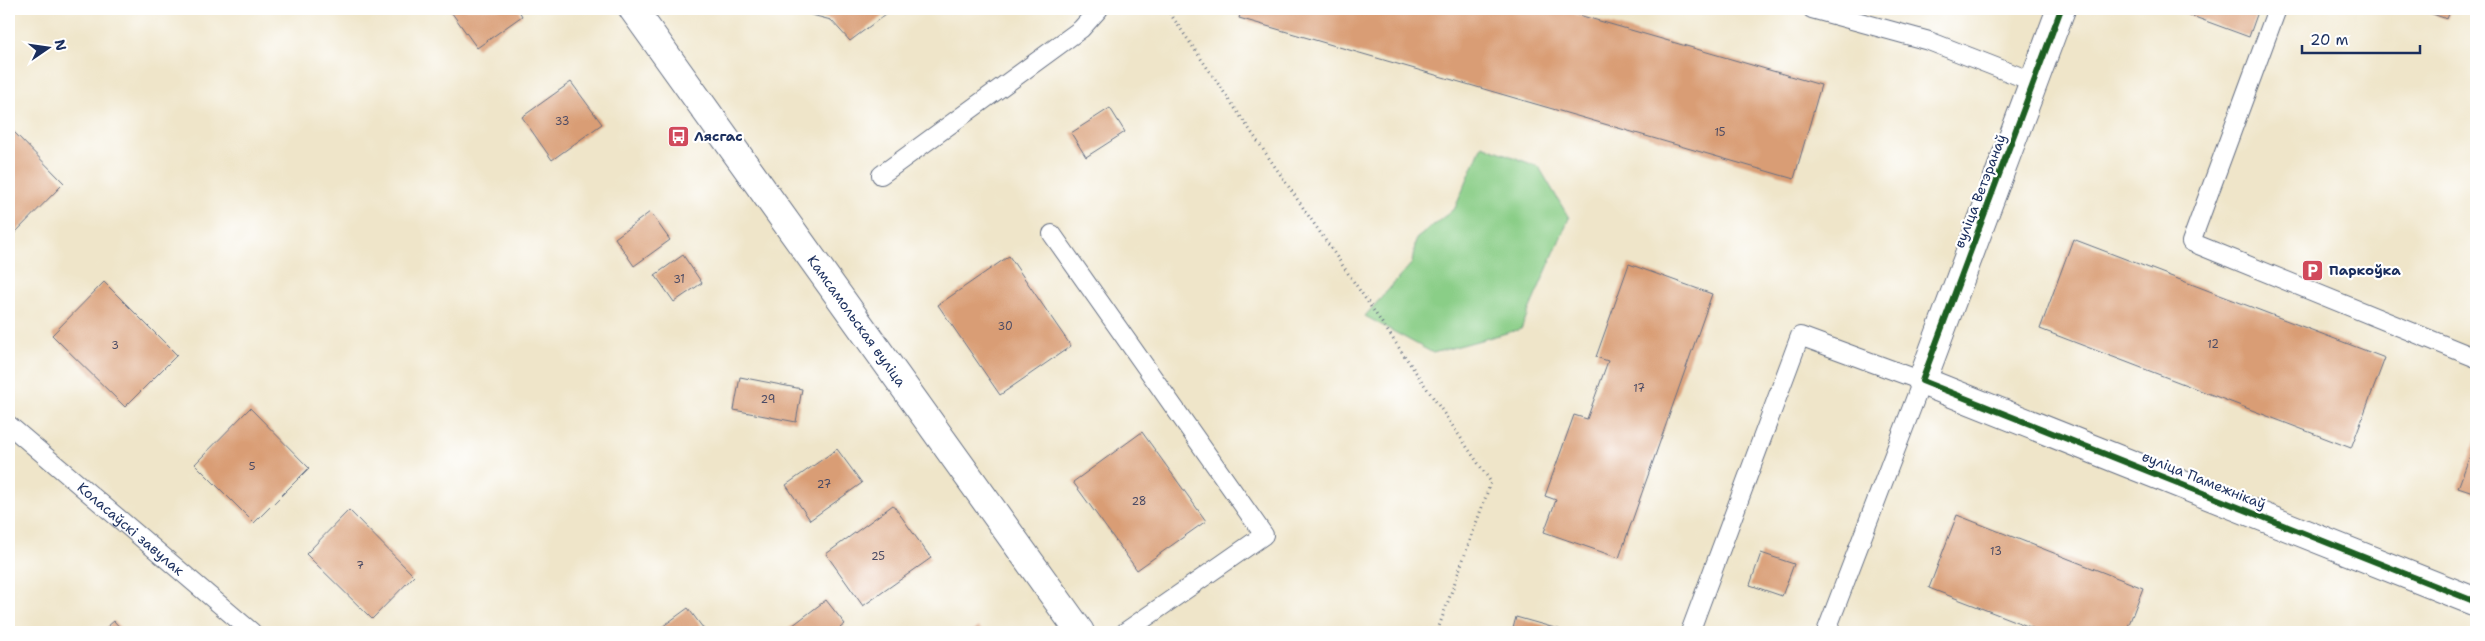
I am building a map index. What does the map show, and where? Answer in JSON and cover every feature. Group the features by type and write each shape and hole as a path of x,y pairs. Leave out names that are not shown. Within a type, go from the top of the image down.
{"street":[{"name":"Камсамольская вуліца","path":"633,9 1080,632"},
{"name":"вуліца Ветэранаў","path":"1922,381 2062,9"},
{"name":"вуліца Памежнікаў","path":"1922,381 2476,602"}],"lane":[{"path":"881,175 1081,29 1099,9"},
{"path":"1812,9 1929,41 2034,82"},
{"path":"2278,9 2191,242 2476,358"},
{"path":"1052,234 1264,535 1125,632"},
{"path":"1690,632 1800,336 1922,381 1826,632"},
{"name":"Коласаўскі завулак","path":"9,425 252,632"}],"path":[{"path":"1167,9 1491,482 1436,632"}],"green space":[{"path":"1482,145 1539,167 1569,218 1521,329 1433,353 1365,316 1412,263 1416,239 1455,208"}],"building":[{"path":"449,9 518,9 522,16 477,48"},
{"path":"803,9 882,9 886,14 850,41 831,20 808,14"},
{"path":"1242,9 1558,9 1821,85 1794,179 1239,18"},
{"path":"2173,9 2259,9 2249,37"},
{"path":"2418,9 2451,9 2447,19"},
{"path":"571,82 602,124 552,160 522,117"},
{"path":"1110,108 1125,132 1086,157 1071,133"},
{"path":"11,129 64,183 9,239 9,131"},
{"path":"650,212 670,240 634,266 615,238"},
{"path":"2073,239 2385,358 2351,448 2040,329"},
{"path":"683,255 702,283 674,302 655,275"},
{"path":"1009,256 1071,346 1000,395 938,305"},
{"path":"1629,264 1712,294 1619,558 1544,532 1556,500 1545,496 1574,415 1587,419 1608,361 1596,357"},
{"path":"104,282 177,355 125,407 52,335"},
{"path":"740,377 802,389 796,422 734,410"},
{"path":"250,408 309,468 254,523 195,464"},
{"path":"1142,432 1206,521 1137,570 1073,482"},
{"path":"2476,439 2476,494 2458,488"},
{"path":"837,449 862,483 810,520 786,485"},
{"path":"893,505 931,558 863,606 826,554"},
{"path":"349,510 414,576 372,619 306,554"},
{"path":"1957,515 2143,588 2126,632 2043,632 1929,588"},
{"path":"1761,553 1794,564 1782,596 1750,585"},
{"path":"826,600 845,624 835,632 784,632"},
{"path":"688,608 706,632 655,632"},
{"path":"1516,617 1569,632 1512,632"},
{"path":"114,621 124,632 101,632"},
{"path":"979,627 983,632 971,632"}],"cycle path":[{"path":"2061,9 1922,381 2476,602"}],"place":[{"name":"Лясгас","path":"678,136"},
{"name":"Паркоўка","path":"2313,270"}]}
